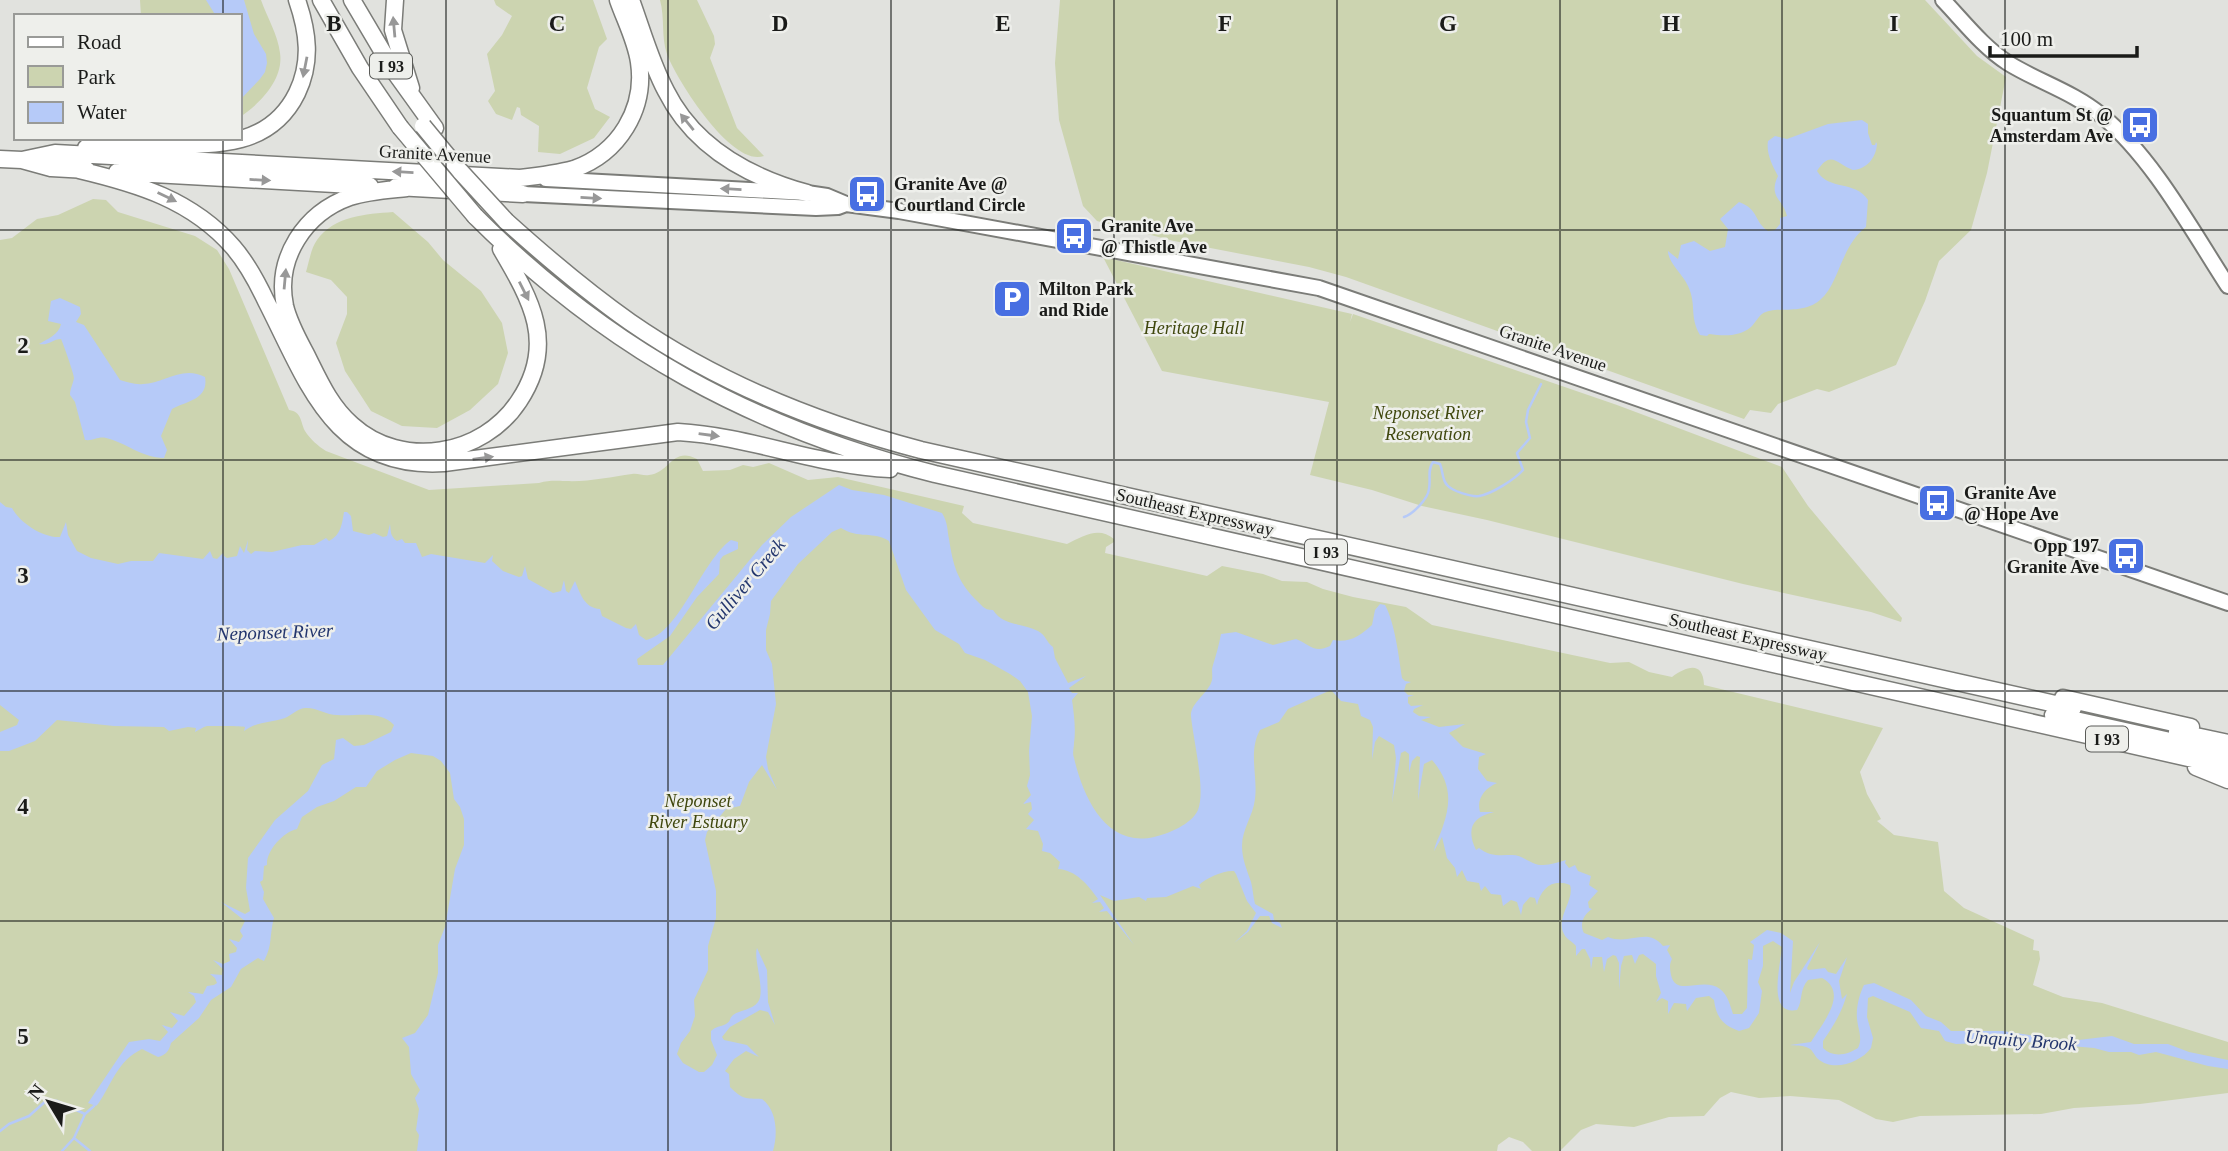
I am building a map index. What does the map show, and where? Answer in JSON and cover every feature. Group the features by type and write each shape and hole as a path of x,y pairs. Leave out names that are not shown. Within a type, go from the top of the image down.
{"highway":[{"path":"242,139 267,128 291,104 306,69 307,44 297,0"},
{"name":"Southeast Expressway","path":"321,0 360,68 417,127 466,165 511,220 581,275 667,335 758,385 822,411 936,446 2228,735"},
{"name":"I 93","path":"331,0 367,64 417,127"},
{"name":"I 93","path":"342,0 417,127"},
{"name":"Southeast Expressway","path":"352,0 415,100 417,127 491,232 581,310 640,351 700,386 799,432 864,455 922,470 2228,767"},
{"path":"395,0 392,21 395,41 415,100"},
{"path":"520,178 559,173 587,163 616,141 630,120 638,98 639,62 618,0"},
{"path":"631,0 666,91 690,127 710,146 736,164 777,184 807,193"},
{"path":"45,154 125,144 214,144 235,140"},
{"name":"Granite Avenue","path":"22,160 45,154 520,178"},
{"name":"Granite Avenue","path":"0,159 79,170 523,194"},
{"path":"79,170 158,192 185,206 216,229 248,267 322,408 349,437 381,456 417,464 444,463 678,432 730,438 857,468 922,470"},
{"path":"407,188 365,193 328,208 316,216 301,232 290,252 285,272 284,293 288,315 326,394 353,426 373,439 396,448 418,452 458,447 494,429 523,395 536,360 536,319 527,293 491,232"},
{"name":"I 93","path":"479,215 559,282 654,350 704,379 768,410 867,447 937,465 2228,754"},
{"name":"I 93","path":"511,220 604,303 672,348 765,397 875,438 2228,743"},
{"path":"2168,754 2228,780"}],"main road":[{"path":"1943,0 1998,55 2082,101 2126,138 2153,171 2228,286"},
{"name":"Granite Avenue","path":"520,178 807,193 827,196 846,204 899,211 1319,288 2228,603"},
{"name":"Granite Avenue","path":"523,194 816,208 846,204"}],"green space":[{"path":"140,0 261,0 279,46 280,63 274,81 262,98 242,115 242,14 141,14"},
{"path":"494,0 593,0 607,39 599,47 587,88 595,109 610,117 594,138 560,154 538,152 539,126 521,115 520,108 517,107 512,120 496,114 488,101 495,91 487,54 512,16 496,5"},
{"path":"660,0 697,0 714,36 715,44 710,58 737,128 764,156 751,156 737,149 722,136 681,82 667,54"},
{"path":"1060,0 1925,0 1977,56 2006,77 1987,173 1971,230 1939,261 1925,301 1896,365 1829,392 1817,389 1778,404 1771,413 1750,410 1744,419 1346,277 1309,267 1174,241 1097,221 1083,206 1059,120 1055,63"},
{"name":"Neponset River Estuary","path":"93,199 106,200 118,212 195,236 217,250 229,269 289,410 298,415 309,437 326,451 429,490 649,475 662,470 682,456 697,459 703,471 730,470 743,465 753,467 769,463 808,480 838,477 964,506 962,513 973,523 1067,544 1091,534 1103,533 1114,539 1114,542 1106,547 1105,553 1207,576 1222,566 1263,574 1282,581 1307,582 1353,597 1406,607 1432,625 1610,663 1629,662 1649,672 1672,677 1693,668 1701,672 1704,685 1883,728 1860,772 1867,794 1881,819 1877,821 1894,835 1938,842 1944,891 1964,908 2034,940 2033,950 2039,951 2040,959 2033,985 2063,997 2102,1003 2228,1042 2228,1093 2140,1104 2074,1108 2041,1114 1920,1116 1893,1122 1876,1119 1839,1100 1790,1096 1759,1098 1731,1092 1720,1098 1704,1116 1669,1117 1634,1127 1596,1124 1581,1130 1560,1151 1532,1151 1523,1142 1509,1137 1498,1145 1497,1151 0,1151 0,240 12,238 37,219 58,215"},
{"path":"393,212 428,242 443,260 481,291 502,323 508,353 498,384 470,410 437,428 402,426 371,411 345,371 336,343 347,314 347,297 331,280 306,272 315,243 332,226 351,218"},
{"name":"Neponset River Reservation","path":"1103,257 1352,314 1350,322 1353,314 1617,405 1782,467 1808,506 1902,618 1901,622 1871,612 1743,584 1422,506 1310,475 1329,402 1162,371"}],"water":[{"path":"206,0 244,0 254,34 266,54 265,72 242,98 242,14 215,14"},
{"path":"1862,120 1868,124 1872,145 1876,142 1877,144 1870,162 1853,170 1830,159 1817,171 1828,181 1856,190 1868,200 1866,227 1857,235 1845,254 1827,293 1805,308 1767,311 1741,333 1700,335 1695,322 1691,293 1670,260 1668,251 1678,259 1681,245 1694,241 1710,251 1725,247 1728,229 1720,219 1739,202 1750,208 1768,231 1775,230 1780,224 1780,218 1787,216 1775,193 1778,176 1769,154 1768,141 1775,136 1787,139 1828,124"},
{"path":"60,298 80,307 81,314 76,322 84,325 120,380 140,384 188,373 205,377 204,391 200,395 172,409 161,436 167,450 164,458 149,456 106,438 85,440 75,402 70,395 74,378 61,339 39,344 60,328 61,324 48,321 51,301"},
{"path":"839,485 884,495 942,513 957,572 975,599 1002,619 1043,634 1053,647 1055,658 1068,683 1086,676 1069,688 1072,693 1078,693 1072,700 1075,727 1073,756 1090,803 1110,827 1122,835 1137,838 1160,836 1185,824 1198,810 1201,790 1191,711 1210,685 1221,634 1236,632 1273,645 1296,639 1320,649 1330,646 1333,640 1354,638 1363,632 1372,625 1375,610 1380,604 1385,605 1394,631 1402,678 1411,682 1406,684 1404,691 1408,695 1414,695 1408,697 1408,703 1411,706 1423,705 1413,712 1419,716 1431,717 1421,720 1439,727 1465,724 1449,733 1463,747 1486,754 1479,757 1478,769 1487,781 1497,783 1480,798 1480,812 1494,812 1480,817 1473,825 1471,830 1476,850 1479,848 1491,854 1518,856 1541,865 1566,860 1569,868 1575,865 1578,871 1591,876 1589,885 1598,891 1588,902 1589,908 1592,909 1583,920 1584,933 1602,940 1608,937 1651,937 1663,946 1670,945 1667,950 1672,959 1671,975 1678,985 1706,985 1720,989 1725,994 1733,1014 1742,1014 1747,1008 1748,959 1752,960 1754,945 1750,942 1767,930 1781,933 1793,941 1790,993 1794,982 1820,942 1808,970 1825,968 1836,974 1847,957 1839,981 1842,999 1847,994 1837,1019 1823,1041 1823,1048 1831,1053 1845,1054 1858,1048 1859,997 1864,985 1874,983 1911,1000 1926,1016 1941,1022 1951,1031 2003,1031 2070,1041 2112,1036 2134,1044 2168,1044 2189,1052 2228,1060 2228,1069 2156,1052 2139,1055 2013,1041 1992,1046 1983,1043 1956,1044 1945,1041 1939,1031 1921,1028 1910,1012 1873,996 1868,998 1867,1017 1873,1038 1871,1048 1853,1062 1831,1065 1818,1059 1808,1048 1790,1045 1811,1042 1831,1009 1834,992 1830,984 1822,978 1808,980 1797,1010 1787,1010 1781,1005 1778,997 1778,976 1782,947 1773,941 1763,946 1763,966 1758,982 1762,991 1759,1013 1749,1028 1739,1031 1724,1023 1716,1011 1714,1000 1709,996 1696,998 1687,1011 1686,1004 1674,1003 1668,1014 1668,1001 1662,998 1656,1002 1661,993 1656,964 1643,954 1639,955 1635,964 1632,955 1624,956 1619,990 1619,963 1616,956 1607,959 1604,972 1602,957 1593,957 1591,969 1585,949 1576,956 1576,946 1565,936 1562,928 1563,915 1570,897 1570,885 1558,883 1549,886 1541,894 1537,905 1535,898 1530,897 1523,905 1521,915 1517,902 1511,900 1503,906 1501,895 1491,894 1485,886 1481,891 1479,883 1467,881 1462,870 1457,877 1455,868 1447,858 1442,837 1434,851 1448,808 1446,783 1438,768 1432,760 1424,764 1418,800 1420,757 1417,756 1412,761 1409,773 1409,754 1405,751 1401,753 1392,803 1396,758 1394,745 1379,736 1375,742 1372,760 1373,727 1370,720 1361,716 1358,704 1341,701 1331,690 1288,709 1279,722 1260,730 1256,738 1256,791 1244,834 1243,855 1255,904 1273,914 1274,920 1280,923 1282,928 1272,923 1269,916 1260,916 1248,932 1234,943 1247,931 1256,913 1247,901 1236,874 1230,871 1206,880 1199,885 1201,889 1193,886 1166,897 1147,898 1146,901 1139,897 1114,901 1100,895 1134,945 1107,911 1099,912 1104,908 1100,902 1092,903 1098,899 1086,884 1076,875 1058,869 1060,862 1050,853 1042,851 1043,844 1038,831 1026,829 1034,820 1028,814 1032,809 1031,802 1023,804 1031,795 1027,786 1030,775 1032,716 1028,692 1020,681 1010,674 985,660 965,653 959,644 935,630 906,590 889,541 841,528 832,532 798,564 771,601 766,650 772,664 776,704 766,757 777,790 762,765 749,782 740,806 726,809 707,832 705,840 716,891 716,918 708,946 708,970 694,1000 695,1016 677,1054 683,1063 699,1072 704,1072 712,1065 717,1055 711,1040 711,1031 729,1022 736,1013 753,1007 760,997 757,948 767,970 768,1002 775,1025 768,1012 760,1010 730,1027 722,1037 724,1040 747,1045 759,1057 746,1051 734,1059 725,1071 729,1074 730,1087 734,1091 744,1098 762,1099 771,1109 776,1130 773,1151 417,1151 419,1109 415,1098 420,1090 411,1074 409,1047 402,1038 415,1033 428,1015 438,973 438,945 445,927 455,869 464,845 464,819 454,799 450,773 441,761 433,756 411,753 377,771 366,787 356,787 302,817 297,829 276,843 269,854 267,865 264,866 263,880 260,882 264,892 263,899 274,918 269,950 264,961 258,958 241,969 231,987 211,1000 199,1018 171,1043 165,1054 158,1057 142,1049 134,1054 121,1066 98,1104 96,1106 88,1103 129,1042 149,1039 160,1041 168,1032 162,1025 172,1028 178,1021 170,1012 184,1016 196,1002 194,996 188,992 203,994 207,986 217,983 210,974 222,975 223,969 213,960 223,964 230,961 229,954 236,952 237,948 229,939 239,942 243,936 240,931 245,921 221,902 245,914 250,911 246,888 248,858 275,820 308,791 322,765 334,759 336,740 343,738 354,746 364,745 391,732 394,725 374,715 333,715 309,708 285,718 254,725 244,731 245,727 207,726 195,732 196,728 188,727 169,731 164,727 114,726 57,720 35,741 9,751 0,751 0,732 17,725 19,720 0,705 0,502 12,508 26,524 46,535 60,537 66,522 68,535 77,551 91,558 118,564 153,561 159,553 203,559 210,551 213,558 217,559 223,553 227,558 237,556 240,546 244,553 248,540 247,550 251,554 255,551 272,552 314,545 336,536 344,512 347,512 351,516 353,531 369,535 374,533 383,537 387,536 390,524 391,534 395,539 416,543 422,557 431,554 485,563 493,555 492,561 503,571 519,577 522,576 525,566 528,579 553,593 561,591 564,580 569,593 575,581 583,599 590,606 600,609 602,616 626,628 631,629 636,624 639,635 646,640 658,635 669,625 720,550 731,540 738,542 738,549 723,556 719,574 697,597 670,636 637,659 638,665 663,665 762,545 791,517"}],"waterway":[{"path":"1404,517 1416,509 1426,497 1433,462 1440,464 1444,481 1449,487 1471,496 1490,492 1519,474 1523,470 1517,453 1530,438 1526,422 1528,410 1541,384"},
{"path":"0,1131 29,1116 47,1100 57,1101 85,1114"},
{"path":"62,1151 74,1138 85,1114 94,1106"},
{"path":"74,1138 90,1151"}],"place":[{"name":"Squantum St @ Amsterdam Ave","path":"2140,125"},
{"name":"Granite Ave @ Courtland Circle","path":"867,194"},
{"name":"Granite Ave @ Thistle Ave","path":"1074,236"},
{"name":"Milton Park and Ride","path":"1012,299"},
{"name":"Granite Ave @ Hope Ave","path":"1937,503"},
{"name":"Opp 197 Granite Ave","path":"2126,556"}],"park label":[{"name":"Heritage Hall","path":"1194,328"}],"water label":[{"name":"Gulliver Creek","path":"745,584"},
{"name":"Neponset River","path":"275,632"},
{"name":"Unquity Brook","path":"2021,1040"}]}
